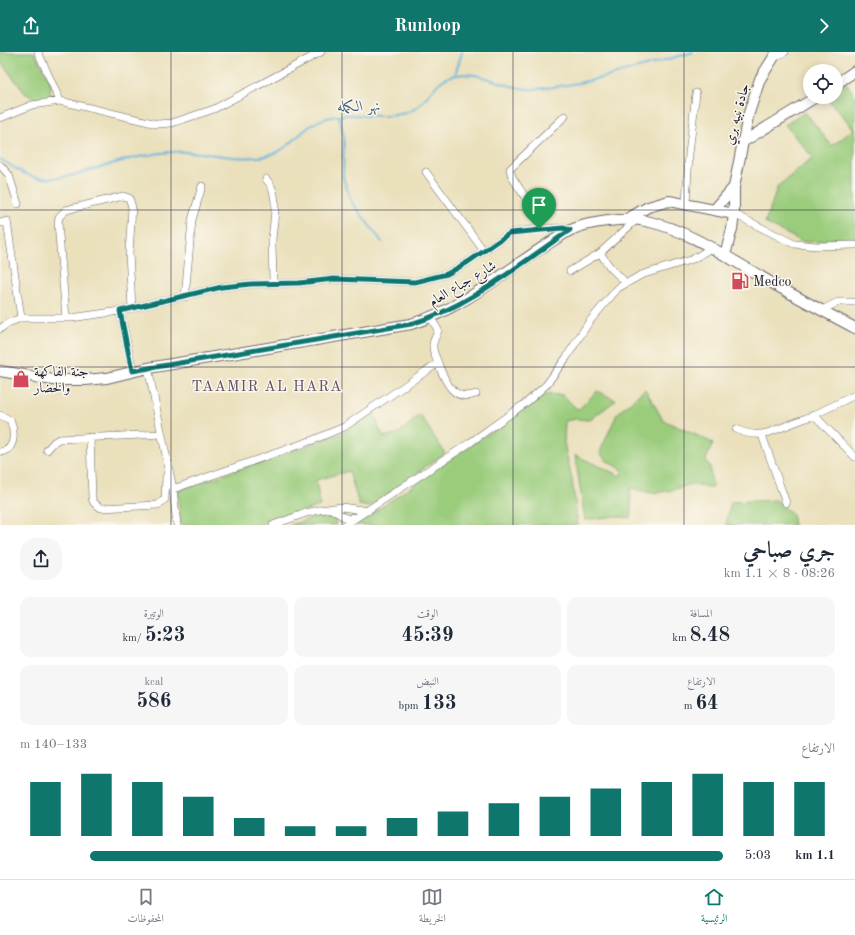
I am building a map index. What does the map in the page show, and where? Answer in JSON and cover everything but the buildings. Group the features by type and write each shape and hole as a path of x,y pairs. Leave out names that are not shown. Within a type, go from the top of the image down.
{"main road":[{"name":"جادة نبيه بري","path":"725,256 734,214 734,187 742,143 760,79 767,65 775,55"},
{"path":"843,79 855,71"},
{"path":"742,143 805,104"},
{"path":"715,209 734,187"},
{"path":"632,219 648,207 669,200 734,214"},
{"name":"شارع جباع العام","path":"0,371 54,380 107,378 148,368 411,324 432,318 471,297 570,230 607,221 632,219 661,225 711,248 855,328"}],"street":[{"path":"38,52 60,100"},
{"path":"0,118 32,105 60,100 157,124 172,123 214,109 321,52"},
{"path":"775,55 785,52"},
{"path":"686,203 689,154 696,93"},
{"path":"539,229 538,217 512,177 510,169 565,116"},
{"path":"0,165 9,175 18,204"},
{"path":"426,172 484,251"},
{"path":"266,179 272,188 275,201 272,240 273,283"},
{"path":"185,297 192,220 202,186"},
{"path":"66,318 58,247 59,217 66,210 123,196 129,198 132,207 129,253 132,308"},
{"path":"734,214 794,244 817,246 855,245"},
{"path":"570,271 600,253 632,219"},
{"path":"0,223 7,221 21,318"},
{"path":"0,329 13,320 21,318 66,318 120,311 185,297 222,287 273,283 299,283 334,279 415,282 447,274 468,262 510,233 539,229 563,228 570,230"},
{"path":"348,523 368,511 527,402 546,385 566,358 589,322 608,299 626,283 648,272 693,259 711,248"},
{"path":"600,253 610,267 626,283"},
{"path":"822,310 838,302 855,302"},
{"path":"120,311 132,371"},
{"path":"432,318 438,330 433,344 434,353 448,387 452,391 467,396 476,394"},
{"path":"173,489 313,440 344,427 438,363"},
{"path":"148,368 168,471 173,489 177,525"},
{"path":"736,429 750,434 762,435 814,415 855,395"},
{"path":"0,415 10,420 14,432 14,440 10,447 7,450 0,452"},
{"path":"814,415 855,457"},
{"path":"48,450 56,440 162,434"},
{"path":"762,435 786,503"},
{"path":"90,437 92,498 94,503 101,508 158,505 165,499 166,478 168,471"},
{"path":"273,525 306,513 342,507 368,511"},
{"path":"331,509 340,514 348,523"},
{"path":"348,509 352,516 348,523"},
{"path":"340,514 342,518 342,525"}],"green space":[{"path":"0,52 34,52 51,82 50,99 37,100 25,93 0,61"},
{"path":"846,83 855,95 855,240 803,242 765,223 778,186 813,158 785,125 805,112 832,146 854,129 832,104 843,104 843,85"},
{"path":"645,389 663,420 713,443 706,460 710,467 712,488 691,484 669,491 652,493 630,488 632,511 630,518 616,516 585,520 575,455 620,476 623,471 606,460 600,452 617,414"},
{"path":"597,391 616,400 590,420 576,419 565,421 564,443 572,480 578,525 355,525 546,394 563,395 578,410"},
{"path":"374,411 379,429 384,437 399,433 420,415 445,453 369,507 359,505 349,471 316,480 320,506 275,519 261,525 181,525 177,491 343,433"},
{"path":"776,500 792,514 794,525 726,525 731,502"},
{"path":"323,514 329,514 332,516 335,519 336,525 290,525"}],"waterway":[{"path":"455,75 462,52"},
{"name":"نهر الكمله","path":"0,159 16,169 37,178 58,178 128,159 173,152 246,158 258,157 269,155 285,148 310,126 327,118 348,115 390,116 411,111 417,107 442,81 448,77 456,75 474,75 510,86 537,89 606,77 693,52"},
{"path":"339,116 344,137 343,177 351,201 382,242"}],"place":[{"name":"Medco","path":"740,281"},
{"name":"جنة الفاكهة والخضار","path":"21,379"}],"district":[{"name":"TAAMIR AL HARA","path":"267,386"}],"route":[{"path":"563,228 570,230 471,297 432,318 411,324 322,340 132,371 120,311 189,296 222,287 251,284 299,283 334,279 381,280 405,283 415,282 447,274 468,262 510,233 519,233 539,229 563,228"}]}
